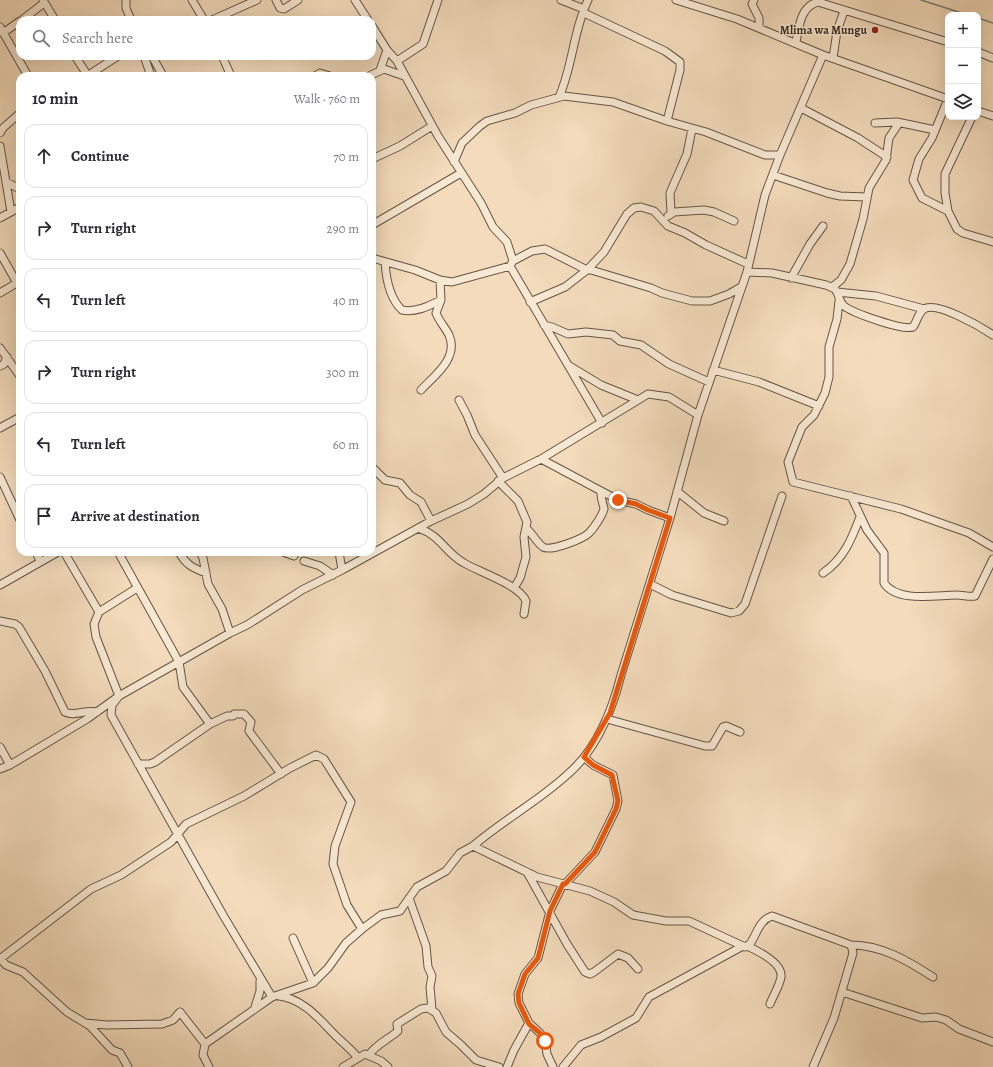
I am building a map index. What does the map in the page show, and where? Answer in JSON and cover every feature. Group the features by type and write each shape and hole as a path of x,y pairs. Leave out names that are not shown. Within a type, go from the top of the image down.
{"street":[{"path":"125,0 130,16"},
{"path":"192,0 202,16"},
{"path":"221,16 255,0"},
{"path":"276,0 280,8 284,10 298,0"},
{"path":"355,0 365,16"},
{"path":"397,61 423,44 438,0"},
{"path":"561,0 665,51 680,62 680,70 667,121"},
{"path":"559,97 567,80 574,43 588,0"},
{"path":"676,0 695,2 796,42 823,55 945,97"},
{"path":"754,0 752,4 759,18 759,27"},
{"path":"796,42 803,13 816,1 844,11 945,41"},
{"path":"27,16 44,2 53,16"},
{"path":"833,58 837,31 844,11"},
{"path":"16,23 2,30 16,55"},
{"path":"376,32 387,50 397,61 432,126 460,173 481,203 494,227 507,242 512,264 530,302 602,423"},
{"path":"380,70 387,50"},
{"path":"981,53 993,58"},
{"path":"209,1067 203,1055 205,1044 254,1008 274,996 313,983 328,968 346,944 362,929 381,915 400,911 417,887 446,871 460,853 473,846 570,773 584,757 607,719 678,492 698,415 746,272 763,202 780,155 823,55"},
{"path":"19,60 26,72"},
{"path":"77,60 85,72"},
{"path":"93,72 112,60"},
{"path":"145,60 150,72"},
{"path":"154,60 161,72"},
{"path":"224,60 229,72"},
{"path":"376,72 380,70 389,70 404,76"},
{"path":"454,162 462,143 483,124 515,113 531,105 559,97 570,96 613,102 667,121 718,136 767,156 776,165"},
{"path":"945,105 935,130 919,159 913,180 922,198 948,211"},
{"path":"800,108 858,138 887,157"},
{"path":"981,112 993,116"},
{"path":"0,131 16,117"},
{"path":"971,120 945,174 944,183 948,211 953,224 959,231 993,242"},
{"path":"875,123 899,123 935,130"},
{"path":"835,290 843,278 852,258 863,219 866,197 872,181 887,157 889,138 899,123"},
{"path":"376,157 400,146 432,126"},
{"path":"665,223 671,212 670,193 687,154 692,129"},
{"path":"0,146 11,212"},
{"path":"767,156 780,155"},
{"path":"376,224 460,173"},
{"path":"773,175 833,195 866,197"},
{"path":"6,182 16,187"},
{"path":"530,302 565,287 587,270 604,252 623,219 634,208 648,208 659,215 665,223 673,228 689,234 706,245 748,264"},
{"path":"0,218 16,209"},
{"path":"671,212 709,210 734,221"},
{"path":"791,278 810,244 823,226"},
{"path":"376,259 415,270 440,280 460,280 512,264 532,251 545,249 587,270 602,272 662,293 692,301 710,301 724,296 741,287"},
{"path":"0,252 16,279"},
{"path":"385,262 389,286 393,298 402,310 410,311 422,308 441,300"},
{"path":"746,272 772,273 835,290 876,296 924,309 930,307 944,310 971,321 993,334"},
{"path":"421,390 445,365 450,355 450,338 436,313 441,300 440,280"},
{"path":"0,293 16,283"},
{"path":"835,290 839,301 837,319 828,355 827,384 819,406 811,420 802,427 788,462 790,475 793,482 851,496 929,518 969,533 993,547"},
{"path":"839,301 852,312 910,329 924,309"},
{"path":"544,325 568,334 586,332 613,335 620,341 641,345 669,364 710,382"},
{"path":"0,348 16,370"},
{"path":"0,366 4,364 7,357"},
{"path":"568,365 601,385 638,400"},
{"path":"714,370 759,382 819,406"},
{"path":"376,551 431,521 468,504 484,494 501,479 542,459 648,394 661,395 676,401 698,415"},
{"path":"459,400 468,415 474,434 501,479 522,508 527,522 524,538 526,557 520,578 514,588"},
{"path":"0,428 16,419"},
{"path":"542,459 601,491 623,501 636,504 670,518"},
{"path":"376,471 385,480 402,485 410,495 422,503 431,521"},
{"path":"0,477 16,511"},
{"path":"526,528 535,536 543,547 547,548 557,547 584,536 595,526 603,511 604,506 600,500 601,491"},
{"path":"678,492 704,513 724,521"},
{"path":"650,584 672,595 694,603 731,613 739,611 745,604 782,496"},
{"path":"851,496 867,530 884,553 884,583 886,586 897,592 909,596 975,596 993,559"},
{"path":"823,573 842,555 852,538 860,516"},
{"path":"418,528 434,534 454,556 463,563 514,588 522,594 526,601 524,614"},
{"path":"38,556 40,561"},
{"path":"0,585 50,556"},
{"path":"66,556 99,612"},
{"path":"120,556 179,662 184,687 210,724"},
{"path":"181,556 185,563 192,568 206,573"},
{"path":"201,556 208,584 222,609 230,632"},
{"path":"339,556 342,570"},
{"path":"0,769 10,765 98,712 120,696 230,632 247,625 302,590 367,556"},
{"path":"304,561 317,565 333,575"},
{"path":"120,696 96,637 94,624 99,612 137,588"},
{"path":"0,621 15,624 19,627 45,671 65,712 69,714 86,711 111,715"},
{"path":"120,696 112,705 111,715 260,978 274,996 291,999 314,1013 351,1049 358,1058"},
{"path":"138,764 150,764 161,759 210,724 227,716 244,714 251,722 249,730 281,774"},
{"path":"607,719 705,746 712,746 722,727 726,726 740,732"},
{"path":"0,747 10,765"},
{"path":"128,1067 120,1053 112,1050 100,1036 67,1012 23,972 6,965 0,959 91,889 142,862 178,835 186,824 244,796 306,759 320,755 351,800 350,809 335,846 333,864 347,904 362,929"},
{"path":"553,1067 547,1054 544,1038 529,1024 519,1003 518,994 525,974 538,958 550,911 564,884 595,852 616,809 618,801 612,775 593,765 584,757"},
{"path":"145,775 150,764"},
{"path":"473,846 538,877 590,891 614,902 633,915 666,921 689,921 770,958 780,972 781,978 770,1004"},
{"path":"527,872 567,944 585,972 590,974 594,972 618,954 628,958 638,969"},
{"path":"409,898 426,946 428,968 432,976 430,987 432,1009 436,1013 446,1032 473,1058 478,1062 499,1067"},
{"path":"563,1067 581,1045 601,1037 636,1018 649,997 745,946 755,937 762,922 766,918 772,916 851,945 869,947 896,955 933,977"},
{"path":"293,938 313,983"},
{"path":"813,1067 834,1018 853,953 851,945"},
{"path":"254,1008 260,991 260,978"},
{"path":"842,992 922,1018 936,1017 946,1020 959,1029 993,1042"},
{"path":"369,1055 376,1047 381,1045 398,1030 397,1024 401,1021 421,1009 432,1009"},
{"path":"84,1023 107,1025 162,1024 173,1020 180,1012 205,1044"},
{"path":"507,1067 514,1050 529,1024"},
{"path":"343,1067 361,1055 369,1055 388,1067"}],"waterway":[{"path":"921,0 959,12"},
{"path":"981,19 993,23"}],"place":[{"name":"Mlima wa Mungu","path":"875,30"}],"route":[{"path":"545,1041 542,1035 529,1024 519,1003 518,994 525,974 538,958 550,911 563,884 565,884 588,862 599,845 616,809 618,801 617,792 612,775 609,772 593,765 584,757 610,713 670,518 636,504 618,500"}]}
